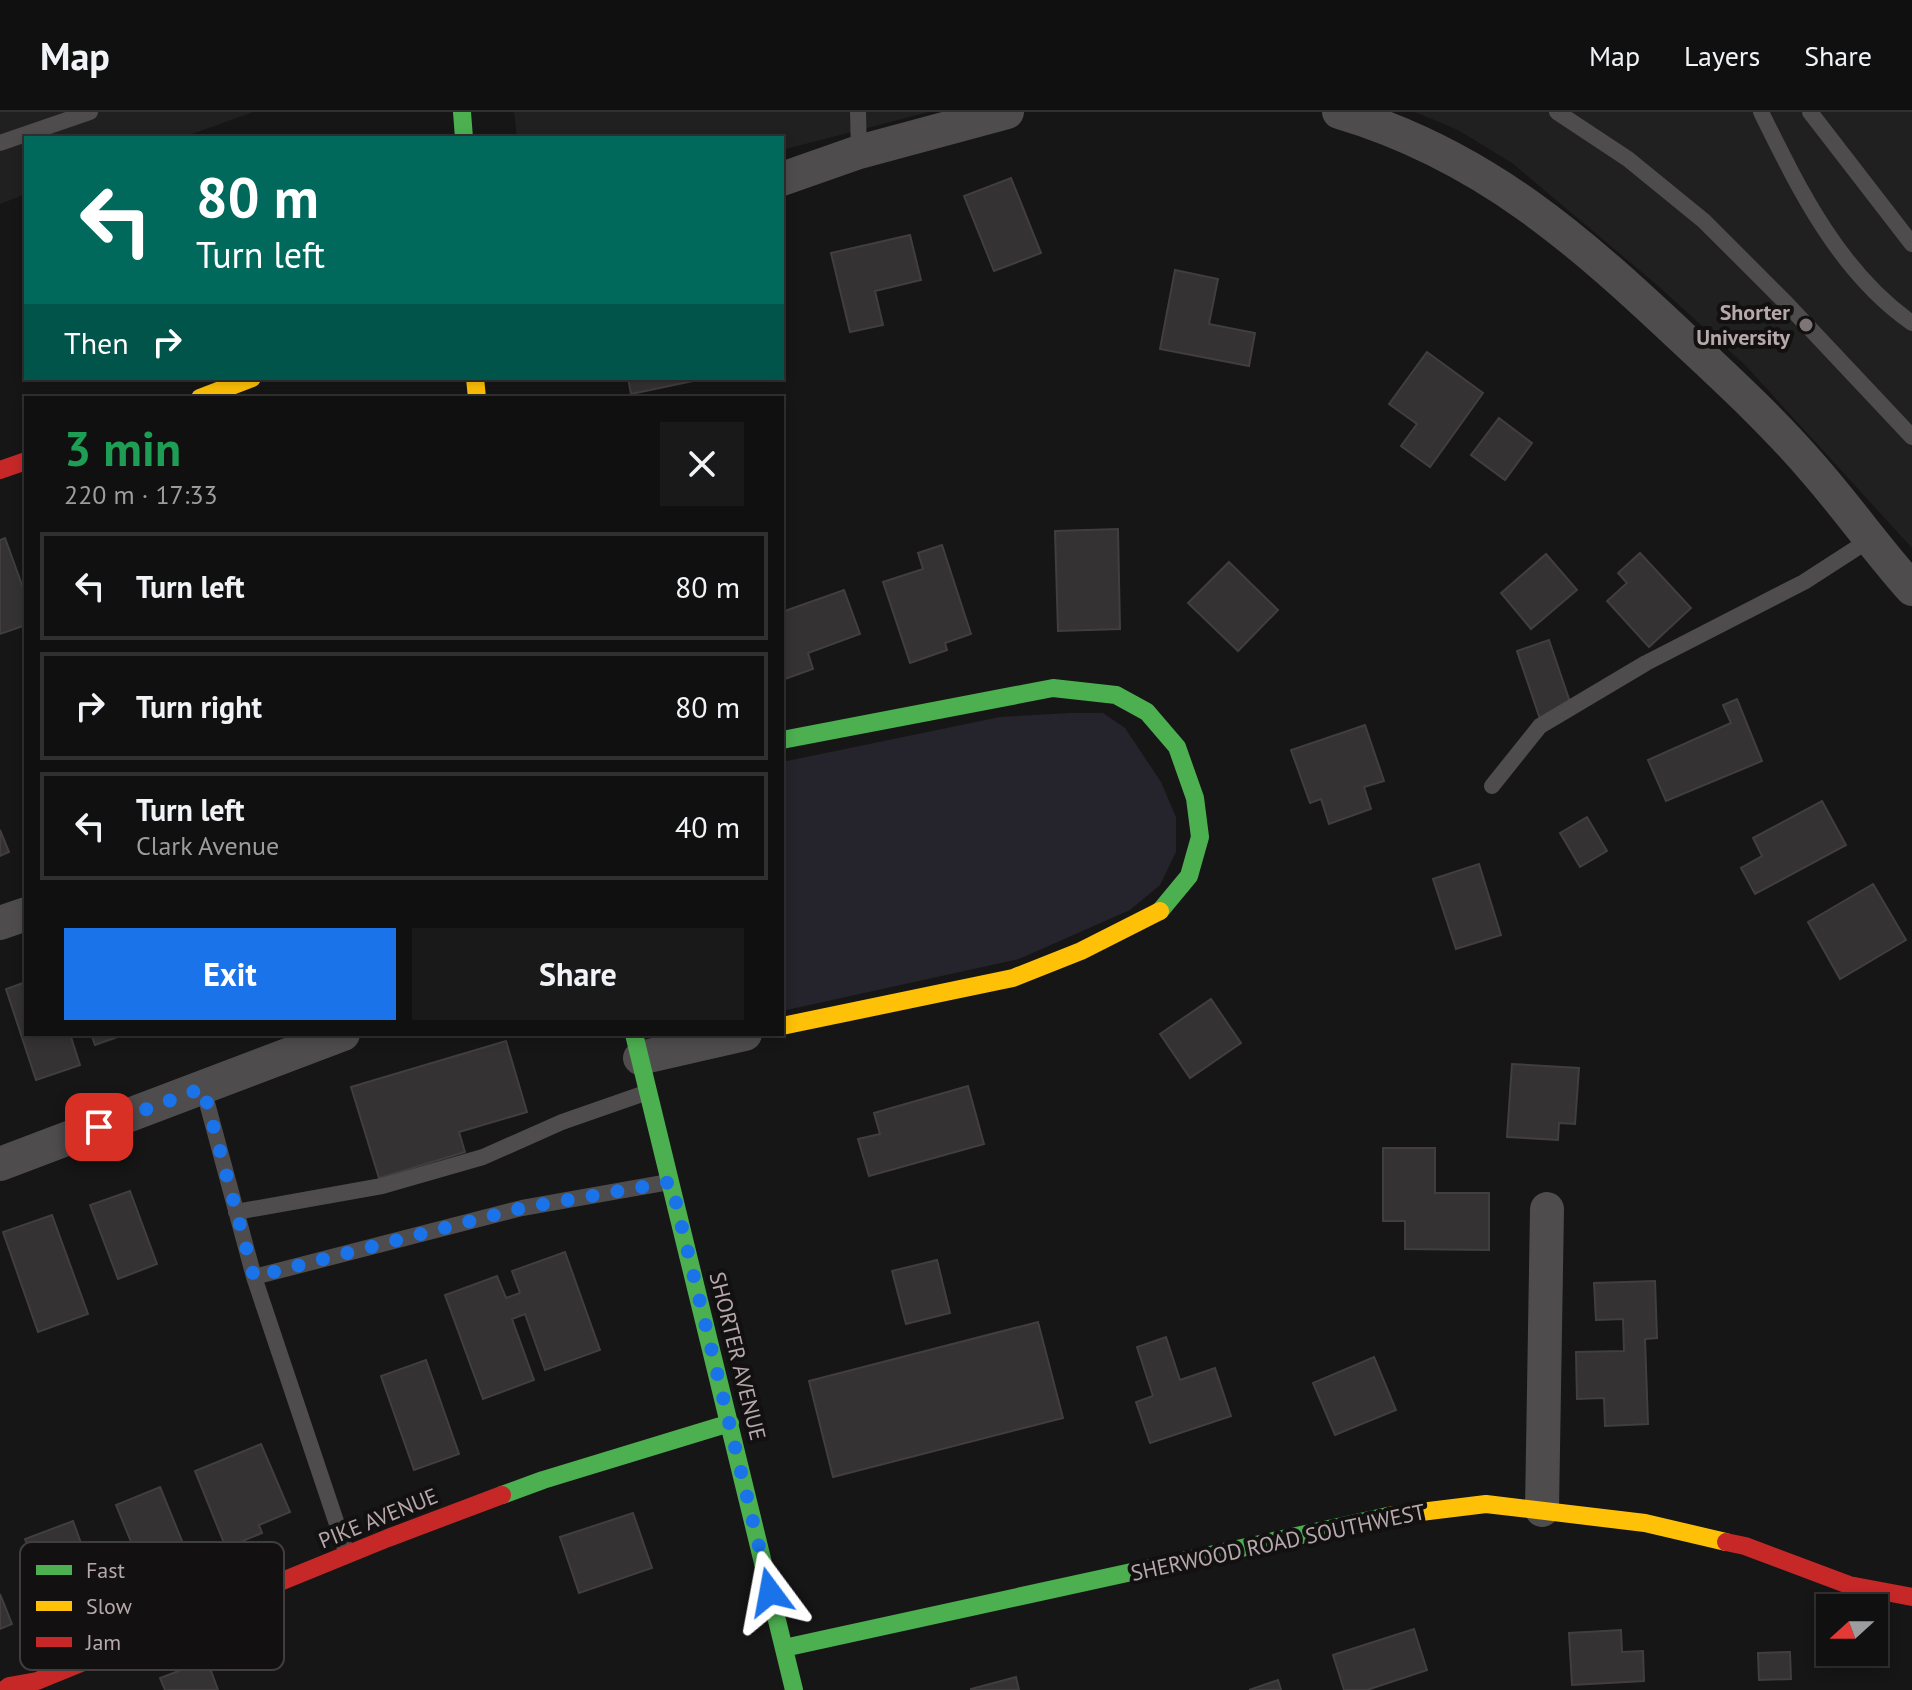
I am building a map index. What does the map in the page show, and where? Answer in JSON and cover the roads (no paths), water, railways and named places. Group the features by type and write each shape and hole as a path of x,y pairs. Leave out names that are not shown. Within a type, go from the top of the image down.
{"street":[{"path":"462,112 464,136"},
{"path":"784,178 859,152 1007,112"},
{"path":"1339,112 1377,123 1440,150 1551,220 1735,387 1816,471 1869,540 1912,589"},
{"path":"205,396 247,380"},
{"path":"0,470 24,462"},
{"path":"784,740 1053,688 1116,695 1147,712 1177,747 1195,798 1200,837 1189,876 1164,909 1081,951 1013,978 784,1026"},
{"path":"0,923 24,915"},
{"path":"0,1164 338,1036"},
{"path":"637,1046 727,1036"},
{"name":"SHORTER AVENUE","path":"637,1046 794,1690"},
{"path":"1542,1510 1547,1209"},
{"name":"PIKE AVENUE","path":"284,1582 543,1480 730,1423"},
{"name":"SHERWOOD ROAD SOUTHWEST","path":"784,1648 1407,1512 1486,1504 1645,1523 1731,1543 1849,1585 1912,1597"},
{"name":"PIKE AVENUE","path":"4,1690 64,1670"}],"lane":[{"path":"0,143 90,112"},
{"path":"858,112 859,152"},
{"path":"1557,112 1628,159 1704,221 1912,437"},
{"path":"1761,112 1820,224 1876,294 1912,323"},
{"path":"1810,112 1912,244"},
{"path":"1492,786 1540,726 1646,663 1804,582 1869,540"},
{"path":"203,1088 254,1277 348,1556"},
{"path":"236,1212 382,1186 483,1157 562,1122 649,1092"},
{"path":"254,1277 522,1208 671,1182"}],"place":[{"name":"Shorter University","path":"1806,325"}]}
